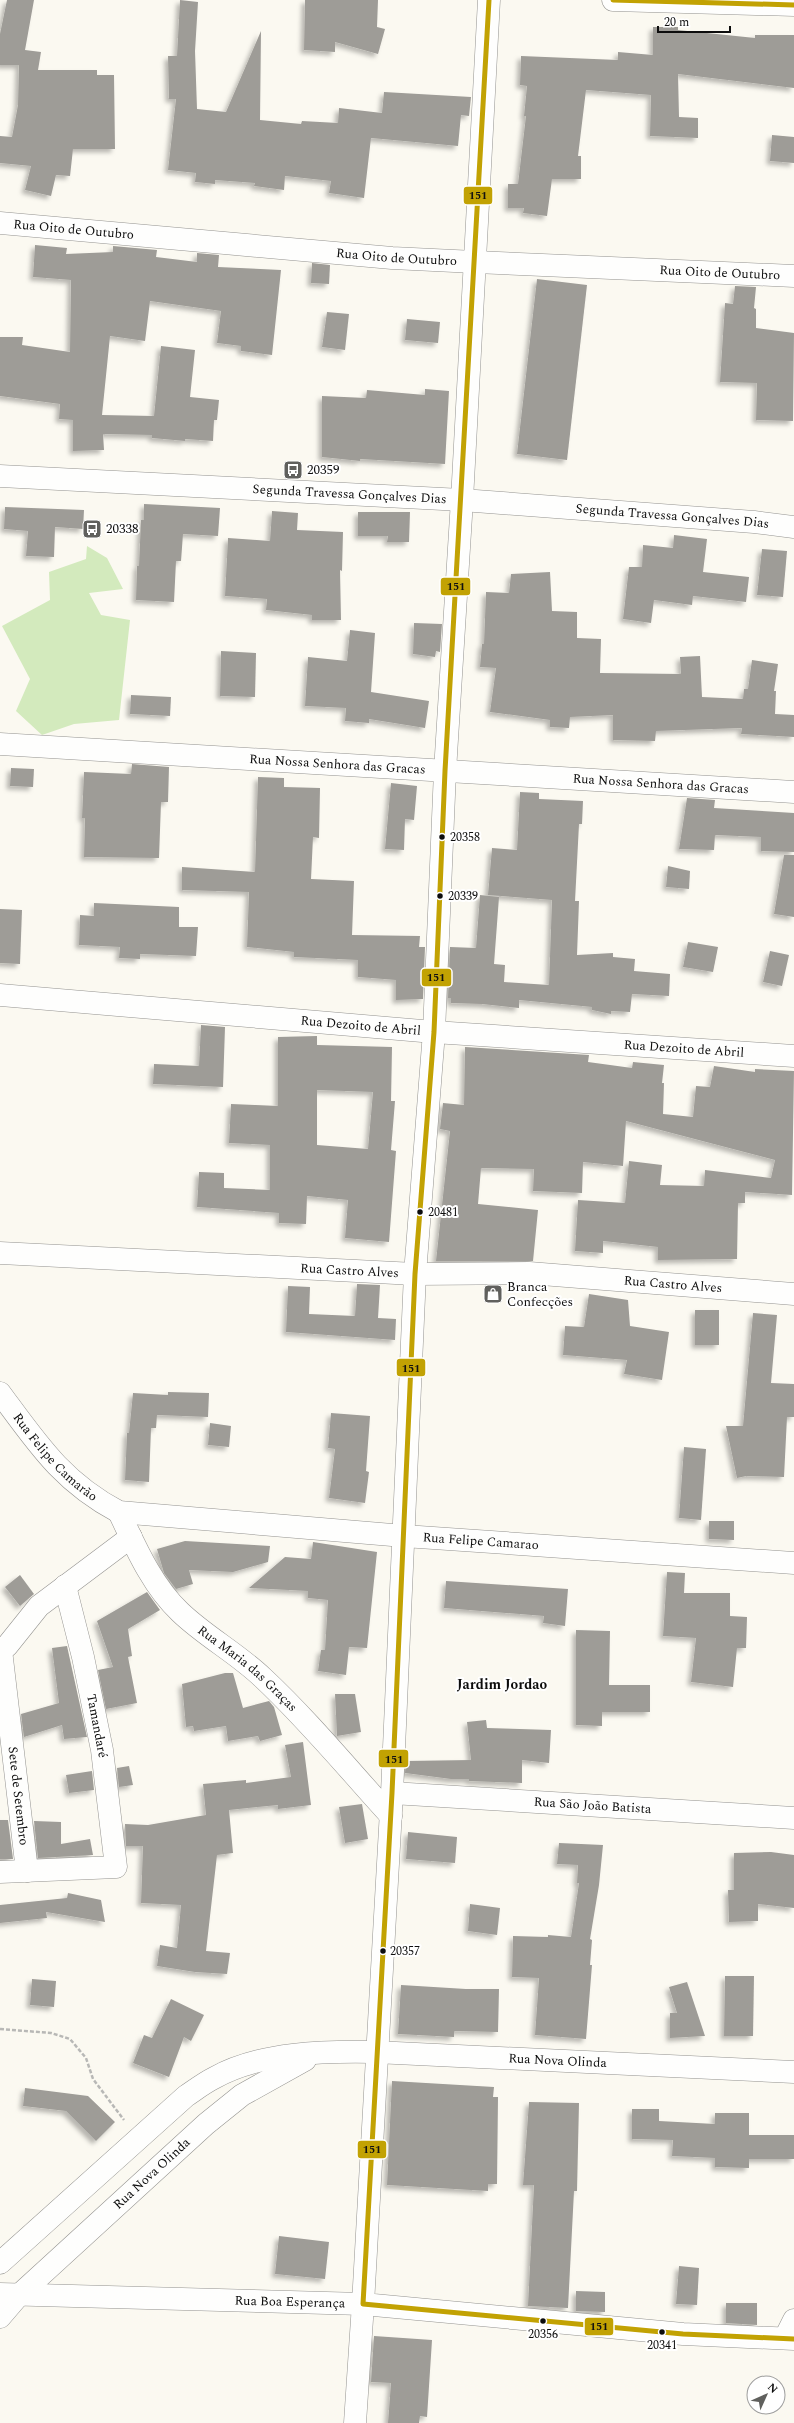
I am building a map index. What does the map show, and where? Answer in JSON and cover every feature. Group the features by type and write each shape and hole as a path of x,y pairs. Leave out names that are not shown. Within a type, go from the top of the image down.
{"street":[{"path":"355,2423 391,1816 415,1274 434,1032 445,771 462,500 488,0"},
{"path":"613,0 794,5"},
{"name":"Rua Oito de Outubro","path":"0,224 392,258 794,276"},
{"name":"Segunda Travessa Gonçalves Dias","path":"0,476 462,500 754,522 794,527"},
{"name":"Rua Nossa Senhora das Gracas","path":"0,744 794,792"},
{"name":"Rua Dezoito de Abril","path":"0,995 434,1032 794,1056"},
{"name":"Rua Castro Alves","path":"0,1253 415,1274 529,1273 794,1294"},
{"name":"Rua Felipe Camarão","path":"0,1393 44,1454 78,1486 101,1503 119,1512"},
{"name":"Rua Felipe Camarao","path":"119,1512 404,1536 794,1563"},
{"name":"Rua Maria das Graças","path":"119,1512 155,1580 178,1611 194,1625 236,1654 264,1678 391,1816"},
{"path":"0,1650 7,1646 39,1606 131,1537"},
{"name":"Tamandaré","path":"27,1871 116,1867 102,1750 83,1657 66,1586"},
{"name":"Sete de Setembro","path":"0,1650 27,1871"},
{"name":"Rua São João Batista","path":"392,1793 794,1818"},
{"path":"0,1872 27,1871"},
{"name":"Rua Nova Olinda","path":"0,2317 9,2295 206,2124 242,2095 321,2051"},
{"name":"Rua Nova Olinda","path":"0,2263 186,2096 215,2077 259,2061 321,2051 376,2052 794,2072"},
{"name":"Rua Boa Esperança","path":"9,2295 363,2304 683,2334 791,2332"}],"path":[{"path":"0,2029 51,2033 70,2039 86,2058 92,2079 141,2138"}],"green space":[{"path":"87,546 107,558 123,589 89,593 101,615 130,620 119,720 74,724 42,735 16,711 30,679 2,626 50,600 49,572 86,559"}],"building":[{"path":"7,0 34,0 25,50 41,52 38,70 97,70 97,75 114,75 115,149 73,149 70,176 56,175 51,196 25,190 31,166 0,163 0,136 12,137 18,105 19,65 0,65 0,34"},
{"path":"180,0 198,2 195,51 197,109 226,112 261,31 260,120 301,124 302,121 338,123 339,108 382,113 384,92 471,97 469,116 461,115 458,146 371,138 364,198 329,193 331,181 285,176 284,190 254,186 255,183 215,180 215,184 195,182 196,173 168,170 176,99 169,99 168,56 177,56"},
{"path":"305,0 378,0 377,27 385,29 378,54 335,42 335,52 304,50"},
{"path":"653,27 678,27 678,30 755,38 755,35 794,35 794,88 678,74 679,117 698,118 698,138 650,136 651,95 586,90 578,156 581,156 581,179 552,179 547,216 523,213 524,208 508,208 508,184 518,184 526,116 524,116 527,86 520,85 521,56 618,60 618,52 653,55"},
{"path":"772,135 794,137 794,163 770,161"},
{"path":"35,245 67,248 66,254 113,252 113,246 157,250 156,257 197,262 197,253 219,255 218,267 281,270 272,355 241,351 241,346 217,343 221,311 150,301 145,341 110,336 102,415 154,416 161,346 195,350 190,397 219,400 217,420 214,420 213,441 185,439 185,441 152,438 152,435 103,434 104,450 73,451 73,420 59,419 60,404 0,396 0,337 23,337 22,345 70,352 71,280 33,277"},
{"path":"312,263 330,265 329,284 311,283"},
{"path":"537,279 587,285 567,460 517,454"},
{"path":"735,286 756,287 754,308 756,309 756,328 794,333 793,421 756,420 757,383 720,382 725,303 733,304"},
{"path":"327,312 349,314 345,350 322,347"},
{"path":"407,319 440,322 438,343 405,340"},
{"path":"425,389 449,391 445,464 360,459 360,461 322,457 322,396 366,398 367,390 425,395"},
{"path":"144,504 220,508 218,536 183,534 181,561 176,561 174,602 136,600 137,566 139,566 141,520 144,520"},
{"path":"5,507 84,510 83,529 55,527 54,557 26,556 28,531 4,529"},
{"path":"272,511 298,513 297,530 343,532 342,571 340,570 341,620 312,620 312,615 266,610 267,599 225,596 228,538 270,541"},
{"path":"358,512 410,512 409,542 387,542 388,536 358,536"},
{"path":"674,535 707,539 703,572 749,577 746,602 693,596 692,605 654,600 651,623 623,619 629,567 642,567 643,545 673,548"},
{"path":"762,549 787,551 783,597 757,595"},
{"path":"550,572 552,611 577,612 577,638 601,639 600,673 681,674 680,657 700,656 702,697 743,699 744,689 748,689 752,660 778,664 774,691 776,691 775,714 794,715 794,737 741,734 742,728 656,731 655,741 613,740 613,715 570,717 569,728 550,727 550,720 490,712 496,668 480,667 482,644 484,644 486,592 509,593 511,574"},
{"path":"414,623 442,624 440,652 436,651 435,657 413,654"},
{"path":"350,630 375,633 371,692 429,701 425,728 369,719 369,723 345,721 346,708 305,706 308,657 347,661"},
{"path":"221,651 256,653 255,697 220,696"},
{"path":"131,695 171,697 170,716 130,714"},
{"path":"132,764 169,767 168,802 161,802 159,858 84,857 85,818 82,818 84,772 131,774"},
{"path":"11,768 34,769 33,787 10,786"},
{"path":"258,777 284,778 284,787 320,788 319,838 313,837 311,879 354,881 352,935 420,936 419,947 425,947 423,999 396,1000 396,980 358,977 358,960 294,957 294,952 247,947 249,892 182,890 182,867 255,872"},
{"path":"391,783 417,786 414,820 405,819 404,850 385,849"},
{"path":"520,792 539,793 539,799 583,801 582,824 579,824 575,901 579,901 577,955 613,953 613,957 635,959 634,971 670,974 669,996 632,994 630,1012 611,1011 611,1014 592,1010 592,1007 519,1000 519,1008 482,1004 451,1003 451,998 448,998 450,947 476,948 480,895 499,897 494,964 505,965 504,982 549,985 552,900 488,895 492,848 517,850"},
{"path":"687,798 715,800 714,808 794,813 794,852 761,851 761,837 715,835 714,850 679,849"},
{"path":"784,855 794,855 794,917 774,914"},
{"path":"668,866 690,871 689,889 666,887"},
{"path":"94,903 179,907 179,927 198,927 196,956 140,954 140,959 119,958 120,947 79,945 80,915 94,916"},
{"path":"0,909 22,910 20,964 0,963"},
{"path":"688,942 718,947 713,972 683,967"},
{"path":"770,951 789,955 782,986 763,982"},
{"path":"201,1025 225,1027 223,1087 153,1084 154,1064 199,1066"},
{"path":"317,1036 317,1045 392,1047 391,1101 395,1101 391,1150 396,1151 389,1242 345,1238 348,1200 307,1196 306,1224 279,1223 279,1213 197,1207 199,1172 224,1173 224,1188 270,1190 270,1145 229,1143 231,1104 278,1106 278,1037","holes":["317,1090 373,1092 368,1149 317,1145"]},
{"path":"465,1047 589,1055 588,1062 632,1068 633,1062 664,1065 662,1083 664,1083 663,1114 693,1117 696,1086 710,1087 714,1066 755,1072 755,1069 794,1071 792,1195 745,1192 745,1203 738,1203 737,1259 658,1260 658,1247 603,1241 603,1253 575,1251 578,1200 625,1203 629,1161 662,1165 660,1185 704,1186 705,1170 771,1178 775,1160 626,1121 623,1166 583,1162 582,1193 533,1191 534,1169 481,1168 478,1204 538,1210 533,1261 436,1261 450,1131 440,1129 443,1103 464,1105"},
{"path":"357,1284 380,1285 378,1318 396,1319 395,1340 286,1332 288,1286 310,1287 309,1314 355,1316"},
{"path":"589,1294 628,1300 630,1326 669,1332 662,1380 624,1374 627,1360 563,1355 565,1326 584,1327"},
{"path":"695,1310 719,1310 719,1345 695,1345"},
{"path":"753,1313 777,1315 771,1383 794,1384 794,1417 787,1417 784,1477 746,1476 737,1478 726,1426 743,1426"},
{"path":"168,1392 209,1393 208,1417 157,1415 156,1428 151,1428 149,1482 125,1480 127,1433 129,1433 133,1393 168,1395"},
{"path":"331,1413 370,1416 366,1471 369,1472 365,1503 329,1498 335,1449 328,1448"},
{"path":"210,1423 231,1426 229,1447 208,1445"},
{"path":"684,1447 706,1449 701,1520 679,1518"},
{"path":"709,1521 734,1521 734,1540 709,1539"},
{"path":"185,1541 270,1546 268,1562 233,1572 189,1570 193,1584 176,1589 164,1573 157,1549"},
{"path":"313,1542 377,1552 367,1648 349,1647 346,1675 318,1671 321,1650 325,1650 328,1600 308,1598 308,1591 249,1588 285,1557 311,1559"},
{"path":"667,1572 685,1573 684,1593 730,1593 730,1616 747,1617 746,1648 737,1648 733,1687 691,1682 696,1638 663,1636"},
{"path":"20,1575 34,1594 20,1606 5,1587"},
{"path":"446,1581 568,1589 565,1626 543,1623 544,1616 444,1608"},
{"path":"147,1592 160,1610 128,1629 132,1656 128,1657 137,1703 106,1709 98,1670 113,1667 97,1621"},
{"path":"576,1630 610,1631 609,1685 650,1685 650,1712 602,1712 602,1726 576,1725"},
{"path":"67,1646 87,1737 64,1739 62,1725 24,1737 21,1714 59,1703 52,1648"},
{"path":"225,1673 233,1673 243,1708 269,1701 274,1707 282,1735 260,1741 258,1736 228,1741 226,1726 194,1731 193,1726 186,1727 182,1684"},
{"path":"335,1694 355,1694 361,1732 337,1736"},
{"path":"486,1720 487,1728 551,1730 549,1763 522,1760 522,1783 469,1781 469,1779 451,1779 405,1773 406,1761 471,1760 467,1722"},
{"path":"303,1742 311,1805 278,1809 278,1805 229,1810 233,1853 217,1855 206,1951 230,1953 227,1974 195,1972 157,1966 160,1945 177,1948 181,1905 141,1903 143,1846 126,1846 125,1824 148,1825 206,1815 203,1784 246,1780 246,1783 291,1777 285,1745"},
{"path":"129,1766 133,1785 119,1787 117,1768"},
{"path":"92,1771 94,1790 69,1793 66,1775"},
{"path":"362,1804 368,1839 345,1843 339,1807"},
{"path":"0,1820 8,1820 13,1859 0,1859"},
{"path":"34,1821 61,1822 61,1844 90,1839 93,1855 38,1858"},
{"path":"408,1832 457,1837 455,1863 406,1859"},
{"path":"559,1843 603,1845 599,1885 590,1939 592,1940 590,1965 592,1965 586,2039 535,2035 539,1978 512,1977 513,1936 548,1937 548,1935 571,1937 579,1883 577,1883 578,1865 557,1864"},
{"path":"771,1852 794,1855 794,1908 758,1904 758,1921 729,1922 728,1890 734,1890 734,1853"},
{"path":"68,1893 101,1900 105,1922 46,1912 47,1918 0,1923 0,1905 67,1898"},
{"path":"470,1904 500,1908 497,1935 468,1931"},
{"path":"725,1976 754,1976 753,2036 724,2036"},
{"path":"32,1979 56,1981 54,2007 30,2005"},
{"path":"687,1982 705,2036 670,2038 670,2013 677,2013 669,1987"},
{"path":"401,1985 466,1989 499,1989 498,2032 454,2031 454,2037 398,2034"},
{"path":"171,1999 204,2015 191,2041 184,2037 169,2077 133,2063 144,2035 152,2038"},
{"path":"392,2081 494,2087 493,2097 498,2097 497,2184 488,2184 488,2191 387,2185"},
{"path":"25,2088 88,2096 115,2122 96,2141 66,2111 23,2106"},
{"path":"529,2102 579,2103 577,2191 574,2191 568,2308 528,2306 534,2185 523,2185"},
{"path":"632,2109 659,2109 659,2121 715,2124 715,2113 749,2113 749,2135 794,2135 794,2159 749,2159 749,2168 715,2167 715,2158 672,2156 673,2140 632,2139"},
{"path":"279,2236 329,2242 325,2279 275,2274"},
{"path":"679,2266 699,2268 697,2305 676,2304"},
{"path":"576,2291 605,2292 605,2312 576,2311"},
{"path":"726,2303 757,2303 757,2325 726,2323"},
{"path":"374,2336 432,2340 427,2417 420,2416 419,2423 388,2423 391,2383 371,2382"}],"transit line":[{"name":"151","path":"489,0 445,771 434,1032 415,1274 392,1793 363,2304 683,2334 794,2339"},
{"name":"151","path":"613,0 794,5"}],"place":[{"name":"20359","path":"293,470"},
{"name":"20338","path":"92,529"},
{"name":"20358","path":"442,837"},
{"name":"20339","path":"440,896"},
{"name":"20481","path":"420,1212"},
{"name":"Branca Confecções","path":"493,1294"},
{"name":"20357","path":"383,1951"},
{"name":"20356","path":"543,2321"},
{"name":"20341","path":"662,2332"}],"district":[{"name":"Jardim Jordao","path":"502,1684"}]}
